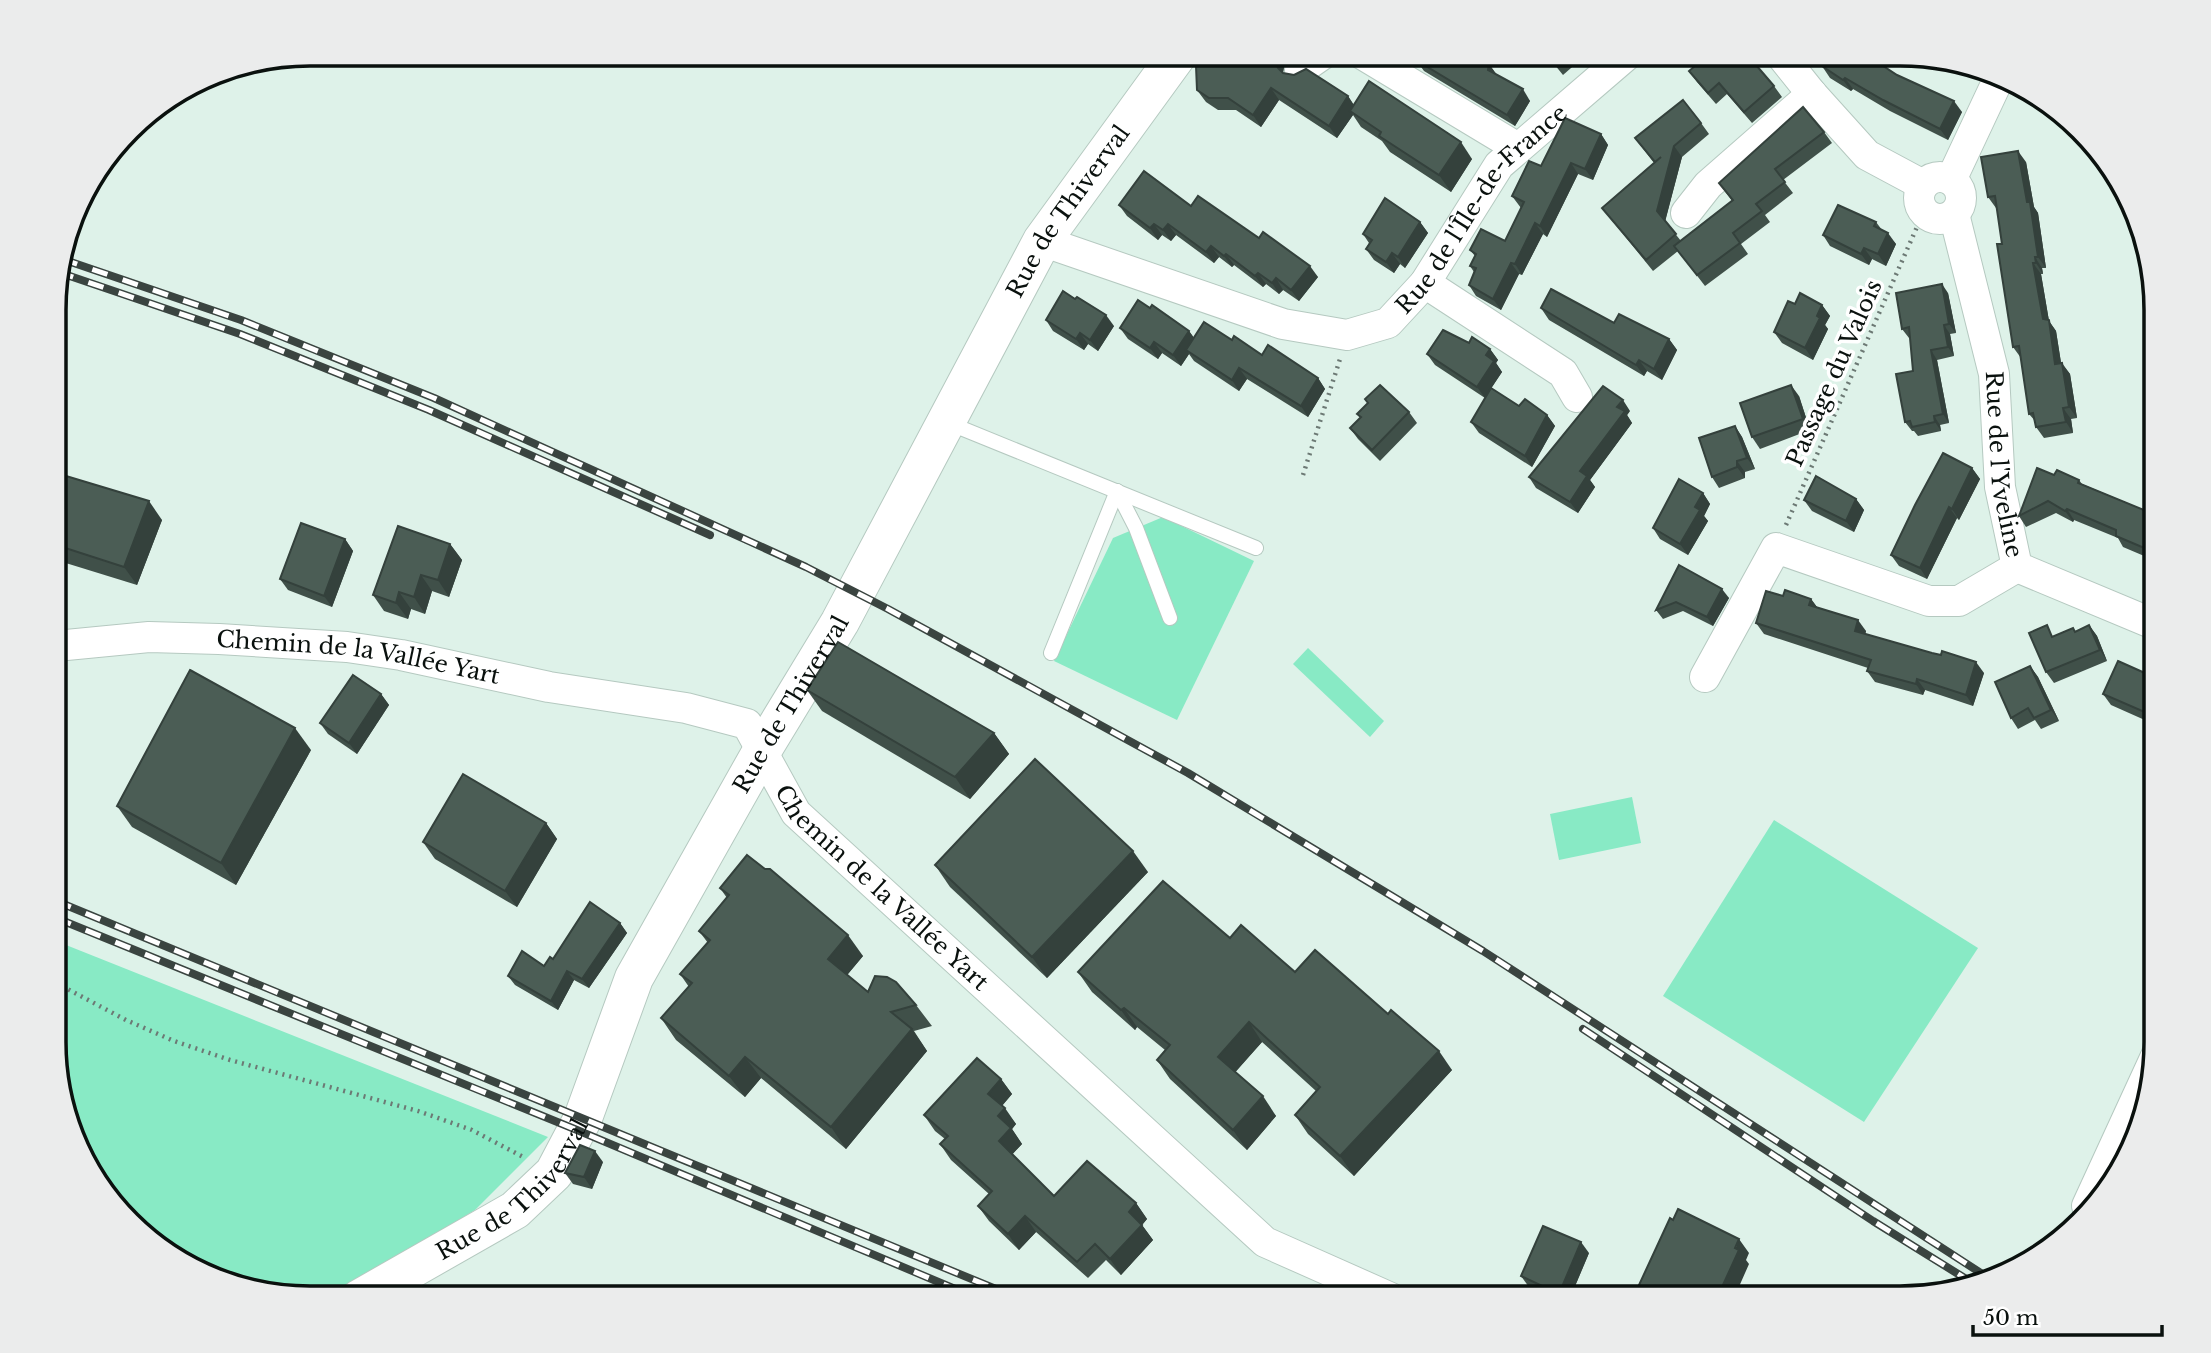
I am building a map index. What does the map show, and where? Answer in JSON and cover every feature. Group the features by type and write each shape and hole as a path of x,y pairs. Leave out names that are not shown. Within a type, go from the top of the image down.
{"street":[{"name":"Rue de Thiverval","path":"382,1286 514,1210 554,1173 583,1118 635,978 762,749 840,622 1042,241 1169,66"},
{"path":"1382,66 1518,148"},
{"name":"Rue de l'Île-de-France","path":"1042,241 1283,324 1348,335 1388,323 1424,283 1499,165 1614,66"},
{"path":"1790,66 1867,155 1932,192 1995,85"},
{"path":"1686,213 1708,185 1812,94"},
{"name":"Rue de l'Yveline","path":"1932,192 1958,187 1961,194 1959,208 1954,214 1994,374 2000,487 2017,567 2144,620"},
{"path":"1424,283 1563,373 1577,397"},
{"path":"1706,677 1776,548 1929,601 1959,601 2017,567"},
{"name":"Chemin de la Vallée Yart","path":"66,645 149,637 347,647 401,655 549,687 686,708 747,724 796,813 1265,1242 1364,1286"},
{"path":"2094,1191 2138,1095"}],"lane":[{"path":"945,421 1256,548"},
{"path":"1118,491 1136,528 1170,618"},
{"path":"1051,653 1118,491"}],"path":[{"name":"Passage du Valois","path":"1776,548 1932,192"},
{"path":"1303,475 1348,335"},
{"path":"66,989 174,1041 230,1060 418,1111 472,1130 554,1173"}],"green space":[{"path":"1163,517 1254,561 1177,720 1054,661 1113,538"},
{"path":"1308,648 1384,721 1370,737 1293,664"},
{"path":"1632,797 1641,843 1559,860 1550,814"},
{"path":"1774,820 1978,948 1864,1122 1663,996"},
{"path":"66,945 548,1137 475,1210 352,1286 279,1284 247,1278 188,1254 150,1226 127,1203 108,1178 85,1136 75,1106 69,1074 66,1042"}],"building":[{"path":"1196,66 1277,66 1283,73 1294,75 1306,69 1348,96 1329,126 1271,88 1253,115 1228,98 1209,98 1197,90"},
{"path":"1426,66 1489,66 1488,70 1523,89 1507,115"},
{"path":"1695,66 1757,66 1774,86 1744,112 1719,83 1708,93 1689,71"},
{"path":"1822,66 1883,66 1954,101 1940,129 1845,78 1843,80"},
{"path":"1369,81 1461,142 1439,175 1379,136 1381,132 1350,111"},
{"path":"1683,100 1701,123 1674,146 1657,211 1676,234 1646,260 1602,208 1661,157 1655,162 1635,138"},
{"path":"1803,107 1824,132 1775,169 1785,182 1756,204 1762,211 1733,233 1740,243 1697,275 1674,246 1733,200 1719,183"},
{"path":"1565,118 1601,134 1585,169 1571,163 1540,226 1535,223 1515,264 1511,263 1493,299 1469,285 1476,268 1470,266 1476,254 1470,250 1481,229 1505,241 1524,202 1512,196 1529,161 1541,166"},
{"path":"2018,151 2027,202 2030,202 2038,257 2035,257 2036,263 2033,263 2043,319 2049,320 2055,364 2062,363 2069,407 2063,408 2066,422 2036,427 2033,413 2029,414 2019,346 2013,347 1997,244 2002,244 1995,196 1988,197 1981,157"},
{"path":"1144,171 1191,206 1198,196 1259,238 1263,232 1310,266 1291,290 1276,278 1272,283 1258,273 1255,276 1211,246 1206,252 1168,224 1163,230 1154,224 1150,228 1119,205"},
{"path":"1385,198 1420,222 1398,257 1392,253 1386,262 1366,249 1372,240 1363,234"},
{"path":"1838,205 1876,222 1874,226 1888,233 1878,254 1864,248 1861,254 1823,235"},
{"path":"1942,284 1949,324 1944,325 1948,347 1931,350 1943,414 1934,416 1935,422 1912,427 1910,421 1905,422 1896,374 1913,371 1909,327 1902,329 1896,293"},
{"path":"1551,289 1614,323 1619,314 1669,339 1654,369 1639,360 1636,365 1541,308"},
{"path":"1063,291 1106,315 1090,340 1080,333 1076,339 1046,320"},
{"path":"1800,293 1822,305 1817,316 1820,318 1805,348 1774,332 1788,301 1795,304"},
{"path":"1138,300 1150,308 1152,305 1189,331 1173,355 1154,342 1150,348 1120,328"},
{"path":"1204,322 1232,340 1234,336 1262,355 1268,345 1318,378 1301,406 1239,368 1232,380 1186,350"},
{"path":"1443,330 1469,343 1472,337 1490,349 1486,355 1494,361 1477,387 1427,354"},
{"path":"1380,385 1409,412 1372,450 1350,428 1361,417 1357,414 1368,403 1365,399"},
{"path":"1791,385 1803,419 1752,437 1740,403"},
{"path":"1603,386 1623,400 1617,407 1625,411 1580,471 1587,476 1570,502 1529,477"},
{"path":"1491,388 1519,406 1525,399 1547,415 1525,456 1471,422"},
{"path":"1735,426 1747,458 1737,461 1737,467 1712,477 1699,438"},
{"path":"1943,453 1972,468 1952,509 1949,507 1920,568 1891,555"},
{"path":"2037,468 2054,475 2057,470 2079,480 2078,483 2144,510 2144,548 2116,536 2116,530 2067,509 2065,511 2048,501 2019,516"},
{"path":"66,476 149,501 124,567 66,548"},
{"path":"1816,476 1856,499 1846,521 1804,500"},
{"path":"1679,479 1703,493 1695,507 1700,510 1680,544 1653,528"},
{"path":"301,523 345,539 324,596 280,579"},
{"path":"398,526 450,544 438,580 421,575 414,597 399,592 396,603 373,595"},
{"path":"1679,565 1722,589 1707,617 1676,602 1656,610"},
{"path":"1785,590 1811,599 1809,605 1858,620 1855,631 1932,653 1941,655 1942,651 1976,662 1966,695 1917,679 1916,684 1867,671 1871,660 1756,623 1766,591 1783,596"},
{"path":"2047,625 2052,637 2073,628 2075,632 2089,625 2100,650 2046,672 2029,633"},
{"path":"838,642 994,733 955,777 807,690"},
{"path":"2118,661 2144,673 2144,712 2103,694"},
{"path":"2030,666 2051,710 2034,718 2028,708 2011,718 1995,682"},
{"path":"190,670 295,728 221,863 117,806"},
{"path":"353,675 381,694 349,743 320,723"},
{"path":"1035,759 1133,851 1032,957 935,865"},
{"path":"463,774 546,823 505,891 423,842"},
{"path":"747,855 765,869 770,869 848,935 828,959 868,992 875,976 887,977 896,982 916,1005 891,1012 912,1029 831,1127 745,1057 729,1076 661,1018 692,983 680,974 710,940 699,931 729,895 720,888"},
{"path":"1163,881 1230,938 1241,925 1295,972 1315,950 1388,1014 1391,1010 1439,1051 1340,1156 1295,1115 1320,1087 1249,1022 1218,1057 1263,1096 1233,1130 1157,1060 1170,1045 1124,1008 1121,1010 1078,972"},
{"path":"590,902 620,923 582,979 567,971 551,1001 508,976 522,951 544,966 550,957 553,959"},
{"path":"977,1058 1001,1079 988,1094 1005,1108 998,1116 1011,1128 999,1141 1054,1196 1087,1161 1136,1203 1129,1212 1142,1225 1110,1259 1095,1244 1077,1262 1025,1216 1008,1234 978,1206 992,1191 940,1144 948,1136 924,1115"},
{"path":"580,1145 595,1151 584,1177 565,1173"},
{"path":"1678,1209 1739,1239 1735,1248 1739,1250 1722,1286 1639,1286 1670,1218 1673,1220"},
{"path":"1543,1226 1581,1242 1562,1286 1542,1286 1521,1276"}],"railway":[{"path":"71,262 241,320 434,398 806,567 888,609 1188,773 1483,951 1981,1273"},
{"path":"69,276 240,334 429,410 710,535"},
{"path":"66,905 989,1286"},
{"path":"66,922 577,1130 948,1286"},
{"path":"1583,1029 1873,1221 1964,1278"}]}
